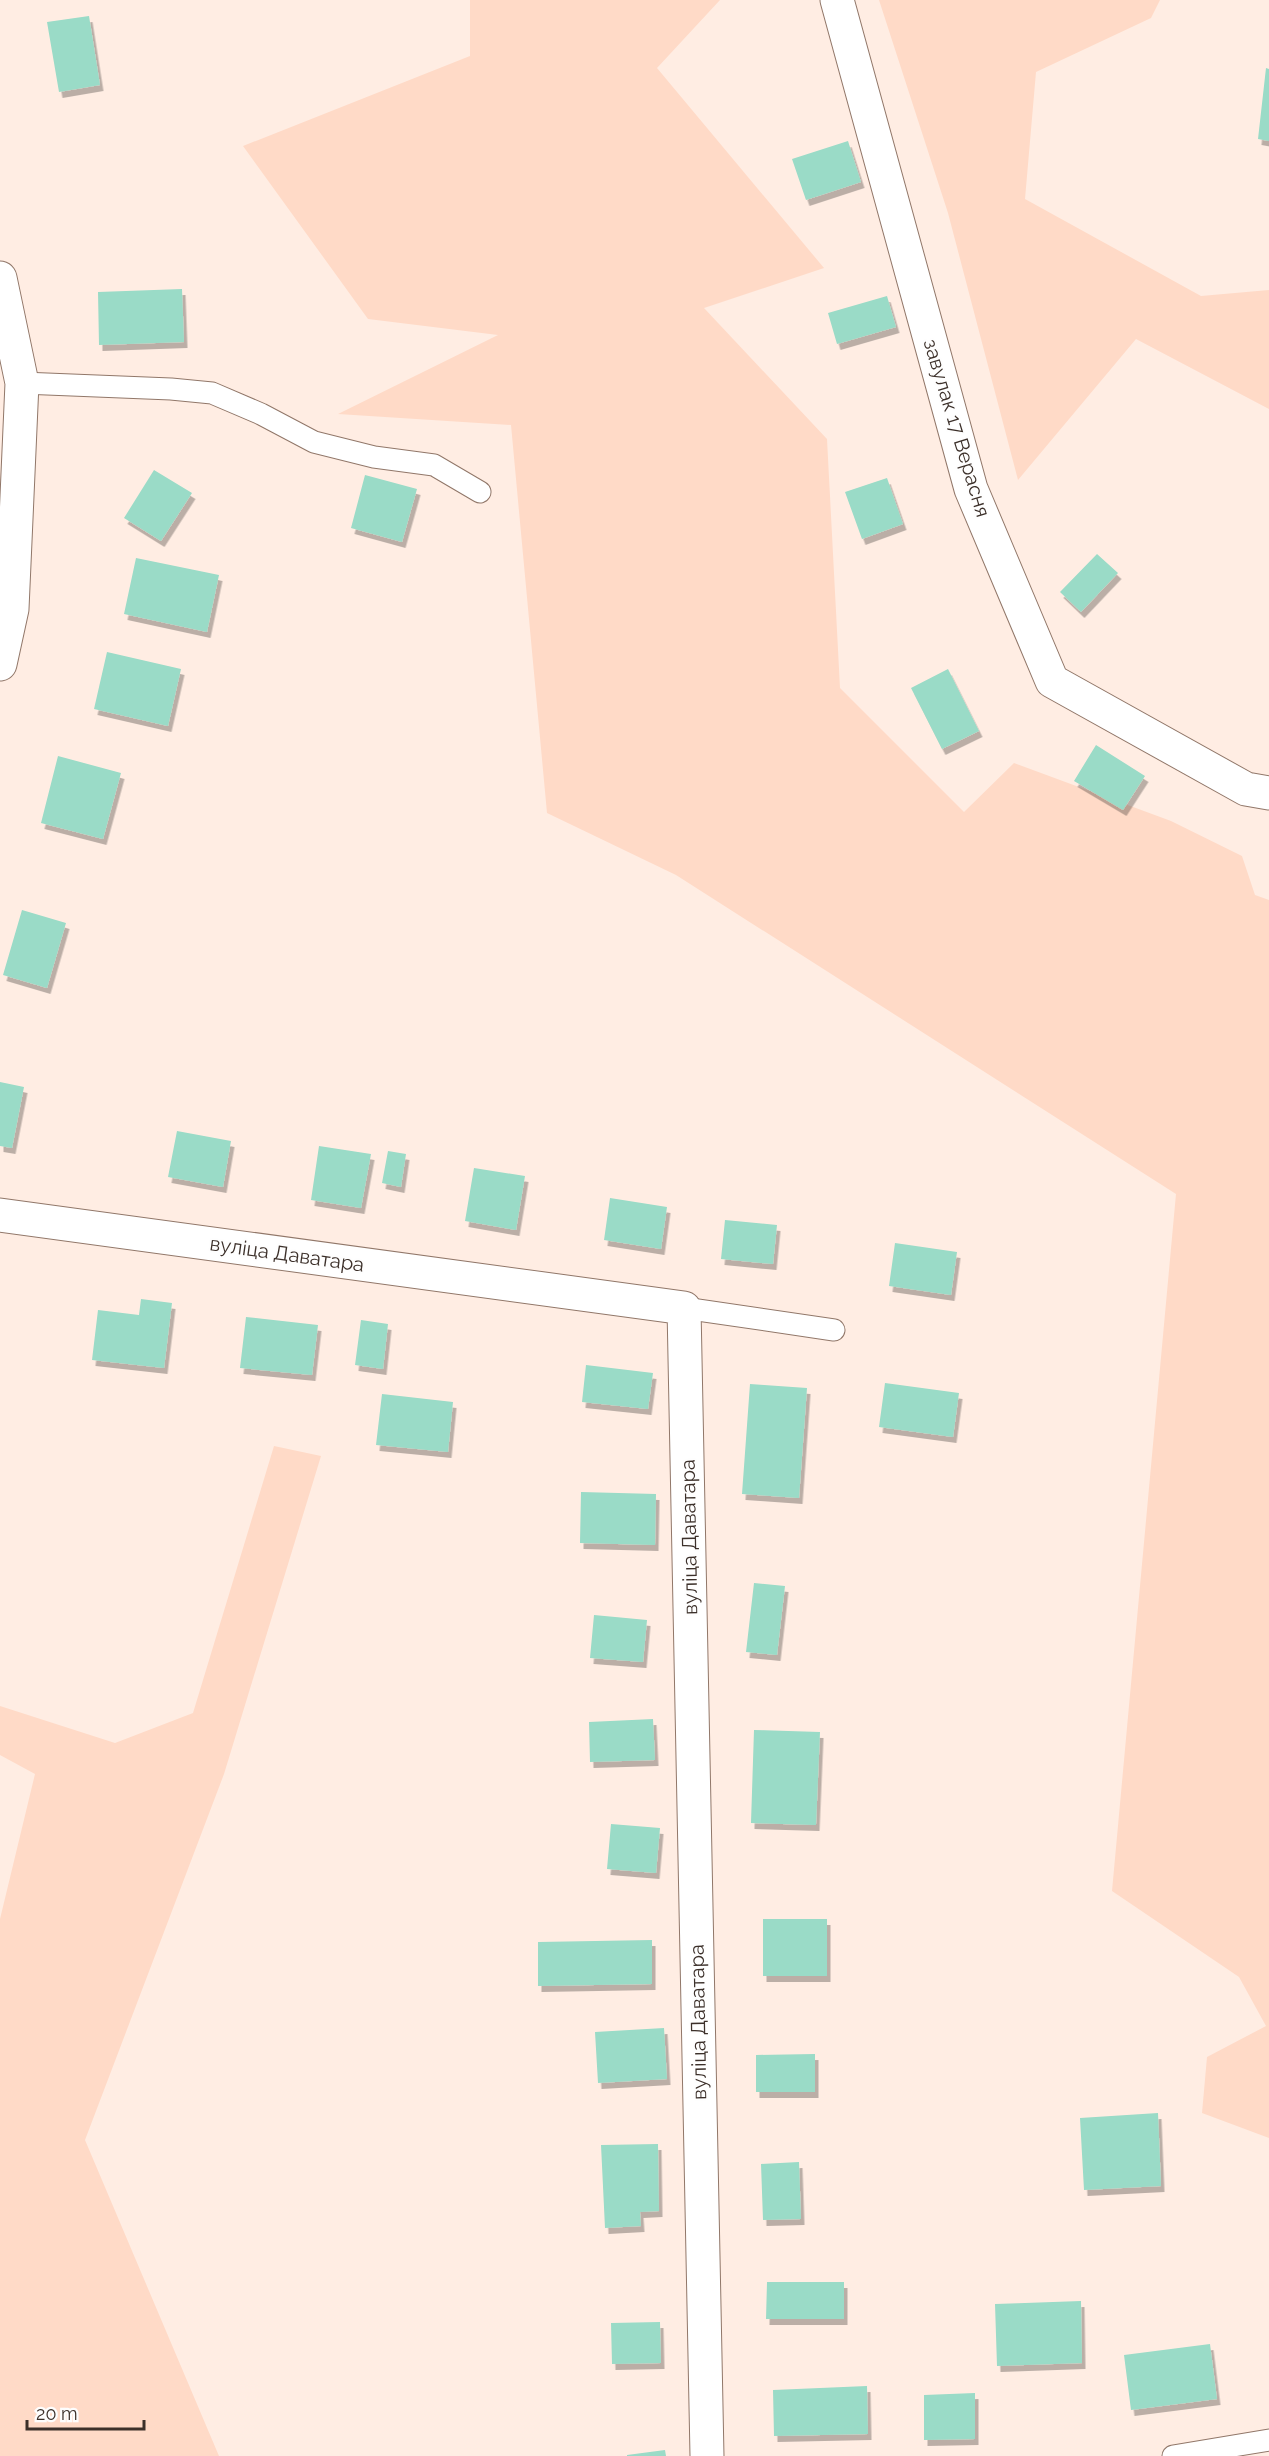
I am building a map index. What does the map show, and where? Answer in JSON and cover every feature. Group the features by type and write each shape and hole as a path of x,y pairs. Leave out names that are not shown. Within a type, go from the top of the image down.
{"street":[{"name":"завулак 17 Верасня","path":"837,0 971,489 1052,681 1246,789 1269,793"},
{"path":"0,278 22,383 12,609 0,664"},
{"name":"вуліца Даватара","path":"0,1215 684,1308 707,2456"}],"lane":[{"path":"22,383 171,389 212,393 261,414 314,442 374,457 434,465 480,492"},
{"path":"684,1308 834,1330"},
{"path":"1173,2456 1269,2440"}],"shaded area":[{"path":"470,0 720,0 657,68 824,268 704,308 827,439 840,688 964,812 1014,763 1171,821 1242,856 1255,895 1269,900 1269,2138 1202,2113 1207,2057 1266,2026 1239,1977 1112,1891 1176,1194 676,875 547,813 511,425 338,414 498,335 368,319 243,146 470,56"},
{"path":"879,0 1160,0 1151,18 1036,72 1025,199 1201,296 1269,290 1269,409 1136,339 1018,480 948,213"},
{"path":"274,1446 321,1456 224,1774 85,2140 219,2456 0,2456 0,1919 35,1774 0,1755 0,1706 115,1743 193,1713"}],"building":[{"path":"89,16 100,85 59,92 47,22"},
{"path":"1266,68 1269,69 1269,141 1258,139"},
{"path":"848,141 861,182 806,200 792,159"},
{"path":"182,289 184,342 99,345 98,292"},
{"path":"887,296 896,327 837,344 828,313"},
{"path":"154,470 192,493 161,541 124,518"},
{"path":"365,475 417,489 402,542 351,528"},
{"path":"887,478 903,524 862,539 845,492"},
{"path":"1097,554 1118,573 1081,612 1060,592"},
{"path":"136,558 219,575 207,632 124,614"},
{"path":"107,652 181,669 168,726 94,709"},
{"path":"948,669 979,731 942,749 911,688"},
{"path":"1096,745 1145,776 1123,810 1074,781"},
{"path":"58,756 121,773 103,839 41,823"},
{"path":"22,910 66,923 47,988 3,975"},
{"path":"0,1082 24,1087 12,1148 0,1146"},
{"path":"177,1131 231,1141 223,1187 168,1177"},
{"path":"319,1146 371,1154 361,1208 311,1200"},
{"path":"388,1151 406,1154 401,1187 382,1183"},
{"path":"474,1168 525,1176 516,1230 465,1221"},
{"path":"610,1198 667,1207 661,1249 604,1240"},
{"path":"725,1220 777,1225 773,1264 721,1259"},
{"path":"895,1243 957,1252 951,1295 889,1286"},
{"path":"141,1299 172,1303 164,1368 92,1360 98,1310 139,1315"},
{"path":"246,1317 318,1325 312,1375 240,1368"},
{"path":"361,1320 388,1324 383,1369 355,1365"},
{"path":"586,1365 653,1373 648,1409 582,1402"},
{"path":"885,1383 959,1393 953,1437 879,1427"},
{"path":"750,1384 807,1388 799,1498 742,1494"},
{"path":"382,1394 453,1402 448,1452 376,1445"},
{"path":"581,1492 656,1494 655,1545 580,1543"},
{"path":"754,1583 785,1586 777,1655 746,1652"},
{"path":"594,1615 647,1620 643,1662 590,1658"},
{"path":"653,1719 655,1760 590,1762 589,1722"},
{"path":"754,1730 820,1732 816,1825 751,1823"},
{"path":"611,1824 660,1828 656,1873 607,1869"},
{"path":"763,1919 827,1919 827,1976 763,1976"},
{"path":"652,1940 652,1984 538,1986 538,1942"},
{"path":"664,2028 667,2079 598,2083 595,2032"},
{"path":"815,2054 815,2092 756,2092 756,2055"},
{"path":"1158,2113 1161,2186 1084,2190 1080,2118"},
{"path":"658,2144 659,2211 640,2212 641,2226 605,2228 601,2145"},
{"path":"799,2162 801,2219 763,2220 761,2164"},
{"path":"767,2282 844,2282 844,2319 766,2319"},
{"path":"1081,2301 1082,2363 997,2366 995,2304"},
{"path":"660,2322 661,2363 612,2364 611,2323"},
{"path":"1210,2344 1217,2399 1131,2410 1124,2355"},
{"path":"867,2386 868,2434 774,2436 773,2390"},
{"path":"975,2393 975,2439 924,2440 924,2395"},
{"path":"665,2450 666,2456 627,2456 627,2455"}]}
